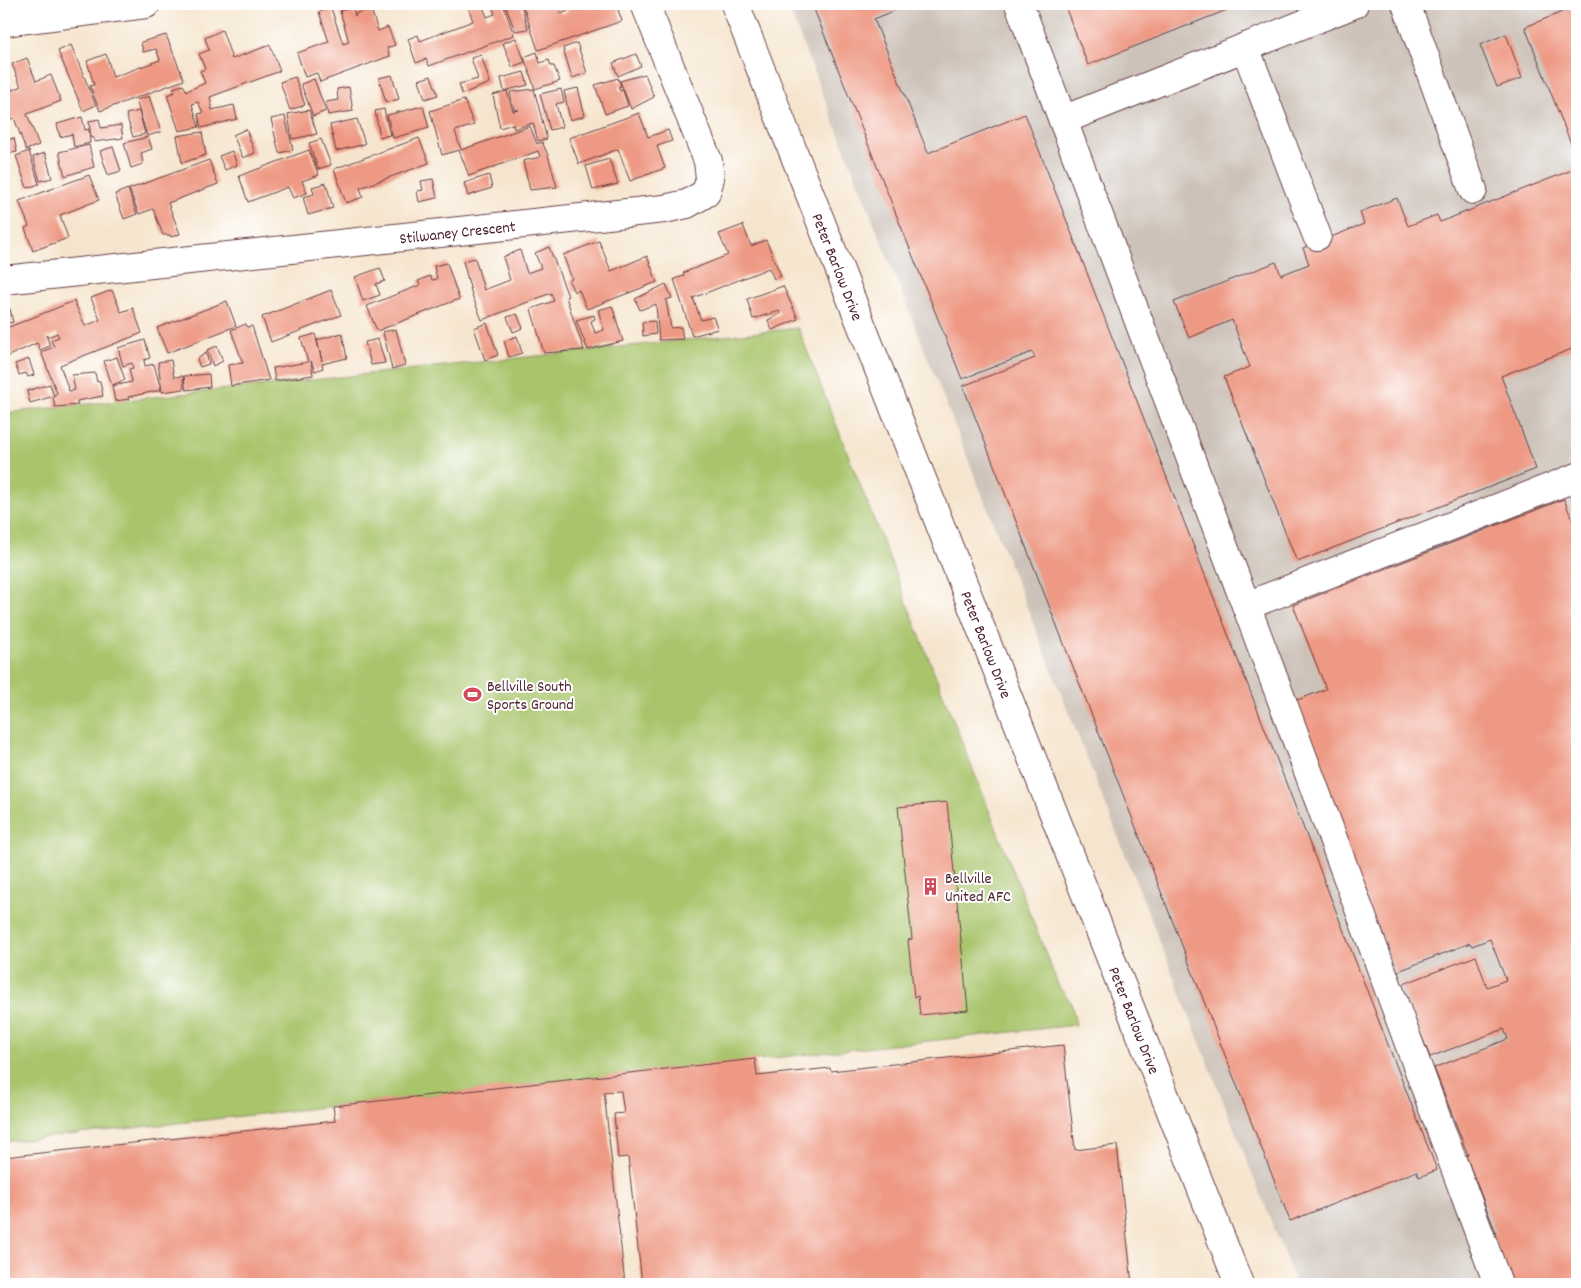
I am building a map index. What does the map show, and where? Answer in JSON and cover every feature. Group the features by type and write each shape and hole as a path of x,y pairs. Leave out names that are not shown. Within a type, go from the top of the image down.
{"street":[{"path":"4,22 146,4"},
{"name":"Stilwaney Crescent","path":"4,280 664,209 697,200 706,193 710,178 706,152 645,4"},
{"name":"Peter Barlow Drive","path":"735,4 1239,1284"},
{"path":"1019,4 1246,606 1498,1284"},
{"path":"1063,120 1354,4"},
{"path":"1406,4 1474,190"},
{"path":"1245,47 1317,236"},
{"path":"1246,606 1577,477"}],"shaded area":[{"path":"787,4 1577,4 1577,1284 1296,1284"}],"green space":[{"name":"Bellville South Sports Ground","path":"798,328 1059,987 1071,1002 1076,1025 4,1142 4,413"}],"building":[{"path":"467,4 482,4 487,17 495,14 491,4 503,4 514,35 429,66 426,59 416,63 408,39 418,35 420,41 473,21"},
{"path":"505,4 521,4 528,29 515,31"},
{"path":"531,4 557,4 561,14 568,11 566,4 616,4 622,21 538,50 523,6"},
{"path":"812,4 911,4 874,19 928,153 1025,114 1437,1170 1419,1177 1417,1171 1290,1221 963,386 1035,358 1032,352 962,379"},
{"path":"1064,4 1242,4 1088,65"},
{"path":"1577,6 1577,159 1525,27"},
{"path":"353,7 355,16 357,13 371,9 378,31 388,27 395,45 387,48 390,56 320,82 317,73 305,77 297,53 329,42 319,12 331,8 343,44 349,42 340,11"},
{"path":"222,30 232,59 270,45 280,71 210,97 212,110 234,105 237,119 201,128 198,114 203,113 198,102 192,104 199,127 179,131 167,95 175,92 173,88 183,85 187,91 205,83 200,71 205,69 199,54 209,50 205,38"},
{"path":"1506,34 1522,78 1497,87 1480,45"},
{"path":"166,35 184,80 100,111 90,86 94,85 87,61 106,54 113,77 160,60 156,49 143,52 141,42"},
{"path":"516,38 525,62 512,67 503,43"},
{"path":"577,43 587,73 572,78 563,48"},
{"path":"71,45 96,105 83,111 58,51"},
{"path":"537,52 540,63 549,60 551,66 554,66 560,81 535,89 524,57"},
{"path":"636,54 641,66 618,76 613,63"},
{"path":"481,55 490,83 462,94 459,84 478,79 471,58"},
{"path":"27,58 36,81 51,75 61,101 27,114 39,145 26,150 14,118 4,122 4,69 12,90 21,87 12,64"},
{"path":"524,72 528,85 504,91 501,78"},
{"path":"645,74 654,97 631,109 620,81"},
{"path":"392,75 399,99 386,103 379,78"},
{"path":"431,76 438,95 425,99 419,80"},
{"path":"295,77 305,105 290,110 280,82"},
{"path":"618,78 621,86 618,87 620,91 623,90 628,106 605,114 595,85"},
{"path":"314,79 326,111 313,116 301,84"},
{"path":"349,87 353,111 328,115 326,102 338,100 337,89"},
{"path":"578,88 585,116 570,120 564,91"},
{"path":"534,89 547,139 538,141 533,123 514,129 513,124 500,128 493,95 507,91 513,111 519,110 514,109 510,92"},
{"path":"561,89 564,102 556,104 562,127 550,130 540,94"},
{"path":"149,96 161,132 147,136 136,100"},
{"path":"464,100 474,125 455,131 461,150 530,126 537,144 542,142 548,155 557,187 530,190 523,161 540,157 538,151 469,176 459,150 442,155 430,111"},
{"path":"423,106 429,128 393,138 387,115"},
{"path":"384,109 390,135 380,137 375,111"},
{"path":"309,110 317,134 292,139 288,114"},
{"path":"139,111 145,134 133,137 126,114"},
{"path":"639,113 648,137 668,130 672,141 657,146 665,168 630,181 618,149 579,164 569,138"},
{"path":"285,116 293,150 279,153 271,119"},
{"path":"82,117 85,130 89,129 90,143 74,147 72,134 60,137 57,124"},
{"path":"99,119 101,128 121,125 123,138 94,142 94,138 91,138 89,121"},
{"path":"357,119 365,144 336,151 330,125"},
{"path":"246,129 255,153 243,158 233,135"},
{"path":"202,132 206,155 182,163 177,136"},
{"path":"148,137 152,149 141,153 143,164 131,168 124,143"},
{"path":"14,138 17,152 4,154 4,141"},
{"path":"419,138 429,163 360,188 363,197 346,203 334,169"},
{"path":"321,139 331,165 318,169 309,143"},
{"path":"89,145 94,167 65,176 59,152"},
{"path":"113,147 121,171 108,175 100,151"},
{"path":"309,150 319,175 302,181 307,193 293,198 288,187 248,202 239,176"},
{"path":"29,151 39,184 27,188 16,156"},
{"path":"232,151 237,165 225,170 219,156"},
{"path":"45,153 52,178 40,181 33,157"},
{"path":"609,159 618,184 593,190 586,166"},
{"path":"209,160 218,184 168,203 180,234 171,237 170,235 163,235 153,209 139,214 129,189"},
{"path":"1577,168 1577,347 1501,376 1536,469 1297,562 1224,377 1250,367 1232,320 1189,338 1174,302 1276,262 1281,275 1309,264 1303,248 1364,224 1360,212 1397,198 1408,226 1437,215 1440,222"},
{"path":"89,175 99,200 60,215 68,238 33,251 25,228 29,226 19,201"},
{"path":"489,175 492,188 468,196 464,183"},
{"path":"433,179 437,198 419,202 417,191 423,190 421,181"},
{"path":"326,183 333,208 308,215 303,197 314,194 312,187"},
{"path":"128,189 137,214 124,219 115,194"},
{"path":"743,225 751,246 766,240 781,276 774,279 769,268 693,298 701,320 713,317 718,329 692,336 674,279 684,276 683,273 728,255 719,234"},
{"path":"599,241 611,271 647,256 657,282 587,309 579,290 574,292 569,281 572,279 563,255"},
{"path":"549,247 568,296 566,297 584,350 544,353 531,309 554,301 551,293 482,320 472,295 463,261 475,258 484,290 510,280 503,257 520,250 527,273 541,268 535,253"},
{"path":"447,263 459,299 377,331 367,306 420,285 418,281 430,276 432,280 437,279 434,266"},
{"path":"380,268 385,281 376,284 380,295 363,301 355,277"},
{"path":"666,284 672,298 666,300 671,328 681,327 683,339 659,340 656,304 640,310 635,299"},
{"path":"783,286 798,319 772,330 768,320 780,314 779,311 753,319 747,299"},
{"path":"112,290 121,312 133,308 142,333 60,365 69,391 75,390 72,375 95,373 97,382 100,381 103,396 77,401 78,405 55,407 53,397 57,393 41,352 54,347 51,340 59,337 57,333 48,337 46,335 50,346 40,350 37,343 4,358 4,329 74,301 85,326 100,320 91,298"},
{"path":"331,290 341,315 271,342 262,317"},
{"path":"227,301 236,326 167,353 157,328"},
{"path":"612,306 623,341 588,350 576,320 594,315 595,319 591,321 595,333 604,330 598,310"},
{"path":"10,309 13,322 4,324 4,310"},
{"path":"517,314 523,328 513,332 507,317"},
{"path":"655,321 656,334 643,336 642,322"},
{"path":"487,323 498,355 485,360 474,328"},
{"path":"246,324 247,327 252,326 269,380 231,386 228,365 243,363 231,330"},
{"path":"396,329 405,365 392,369 383,332"},
{"path":"342,333 347,358 322,364 323,368 315,371 311,361 313,375 275,381 273,368 308,362 301,338 315,334 322,361 317,340"},
{"path":"517,336 522,353 509,357 504,341"},
{"path":"378,339 385,363 371,365 365,342"},
{"path":"145,340 150,358 144,360 145,366 154,364 161,390 115,401 112,386 132,382 129,369 133,368 132,363 123,366 118,348"},
{"path":"217,346 223,361 213,366 207,350"},
{"path":"206,353 209,364 200,367 197,359"},
{"path":"117,357 125,380 112,385 104,361"},
{"path":"29,359 34,375 28,377 26,373 19,375 15,364"},
{"path":"171,360 174,377 183,376 184,389 162,392 158,362"},
{"path":"209,374 210,387 186,390 184,376"},
{"path":"50,384 54,396 30,403 27,391"},
{"path":"1564,499 1577,532 1577,1284 1512,1284 1492,1234 1496,1233 1466,1156 1468,1155 1434,1068 1508,1039 1504,1029 1430,1057 1401,985 1476,956 1487,987 1506,980 1490,939 1472,946 1470,943 1396,972 1287,704 1326,689 1293,605"},
{"name":"Bellville United AFC","path":"947,802 968,1010 920,1015 918,996 914,997 908,940 912,939 898,807"},
{"path":"1063,1045 1075,1150 1117,1145 1132,1284 642,1284 628,1157 618,1158 614,1114 624,1113 621,1091 604,1092 625,1284 4,1284 4,1157 335,1121 333,1106 755,1059 757,1076 830,1068 831,1071"}],"place":[{"name":"Bellville South Sports Ground","path":"473,694"},
{"name":"Bellville United AFC","path":"931,886"}]}
